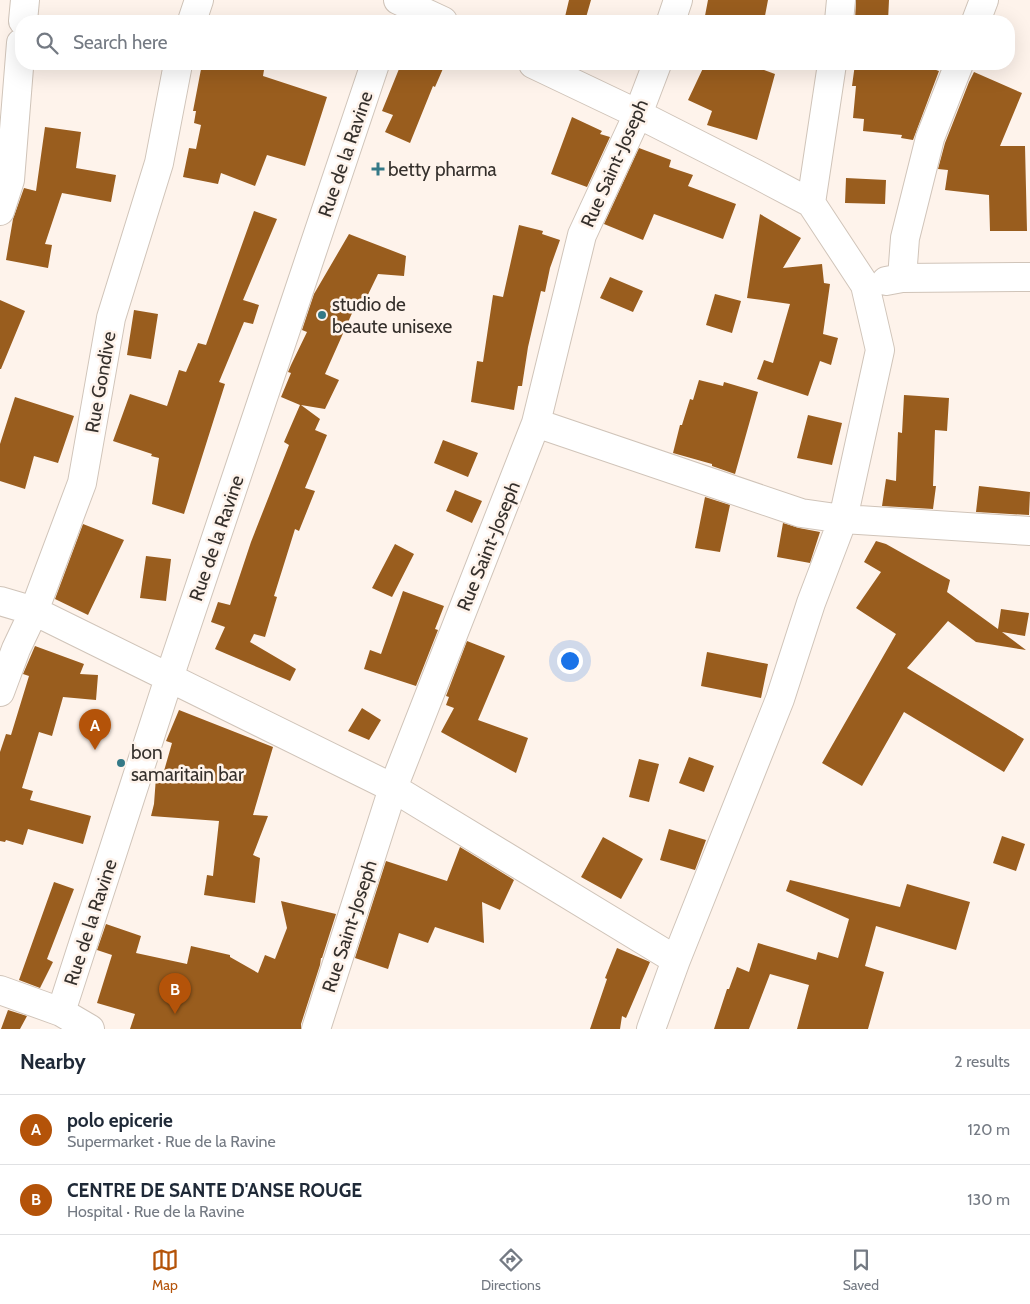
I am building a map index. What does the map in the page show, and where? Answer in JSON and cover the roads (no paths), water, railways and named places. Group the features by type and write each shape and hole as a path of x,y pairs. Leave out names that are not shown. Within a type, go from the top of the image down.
{"street":[{"path":"24,15 25,0"},
{"path":"194,15 199,0"},
{"path":"392,15 397,0 430,15"},
{"path":"673,15 678,0"},
{"path":"840,15 841,0"},
{"path":"978,15 984,0"},
{"path":"0,211 10,180 19,70"},
{"name":"Rue Gondive","path":"0,692 16,649 34,611 82,483 111,318 159,163 177,70"},
{"name":"Rue de la Ravine","path":"61,1012 169,678 373,70"},
{"path":"546,70 638,114 811,203 865,285 880,350 843,520 810,603 780,699 676,960 651,1029"},
{"name":"Rue Saint-Joseph","path":"316,1029 393,788 536,423 582,235 638,114 655,70"},
{"path":"811,203 831,70"},
{"path":"902,278 905,238 930,138 957,70"},
{"path":"865,285 902,278 1030,277"},
{"path":"536,423 801,513 843,520 1030,531"},
{"path":"0,601 34,611 393,788 676,960"},
{"path":"0,990 61,1012 90,1029"}],"place":[{"name":"betty pharma","path":"378,169"},
{"name":"studio de beaute unisexe","path":"322,315"},
{"name":"polo epicerie","path":"95,750"},
{"name":"bon samaritain bar","path":"121,763"},
{"name":"CENTRE DE SANTE D'ANSE ROUGE","path":"175,1014"}]}
